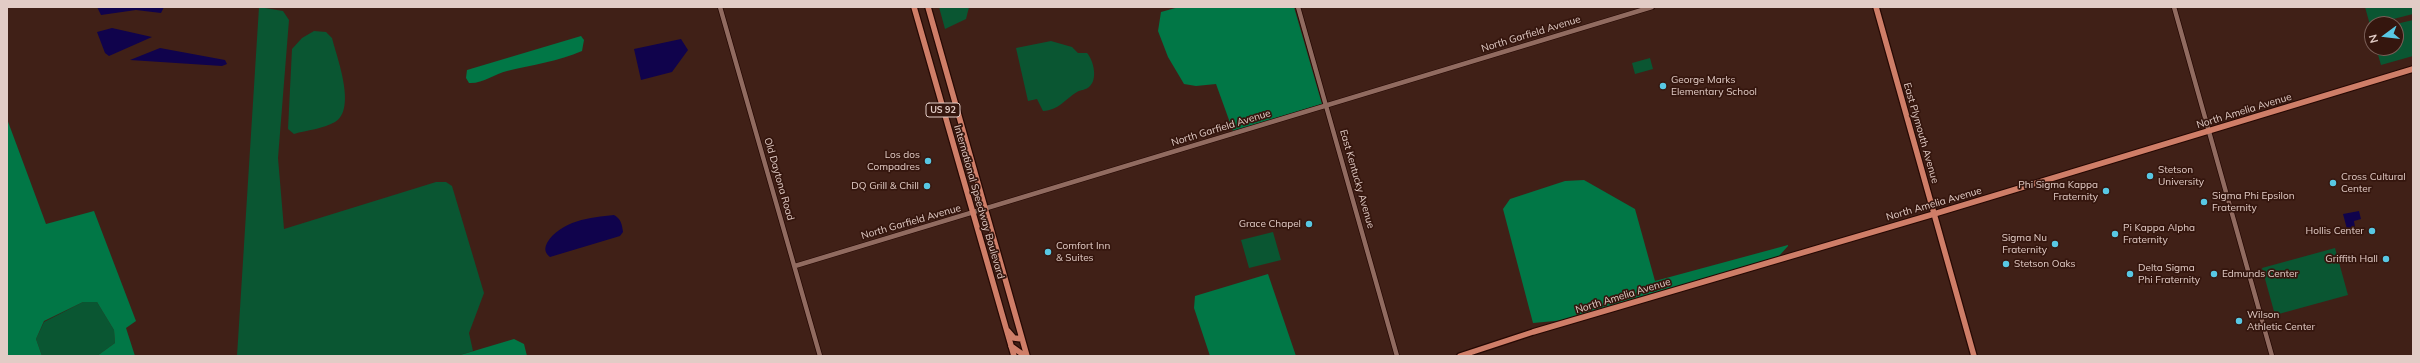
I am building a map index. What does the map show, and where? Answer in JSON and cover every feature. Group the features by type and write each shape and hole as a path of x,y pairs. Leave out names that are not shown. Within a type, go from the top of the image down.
{"main road":[{"name":"International Speedway Boulevard","path":"914,7 1014,356"},
{"name":"International Speedway Boulevard","path":"928,7 986,209 1026,356"},
{"name":"East Plymouth Avenue","path":"1876,7 1974,356"},
{"name":"North Amelia Avenue","path":"1460,356 1533,332 1934,214 2413,69"},
{"path":"1006,329 1014,338 1022,339"},
{"path":"1011,346 1026,356"}],"street":[{"name":"Old Daytona Road","path":"720,7 820,356"},
{"name":"East Kentucky Avenue","path":"1298,7 1397,356"},
{"name":"North Garfield Avenue","path":"795,266 973,214 1652,7"},
{"path":"2174,7 2272,356"}],"green space":[{"path":"259,7 283,11 289,20 278,158 284,229 436,182 446,182 452,186 484,293 469,333 473,351 457,356 237,356"},
{"path":"939,7 969,7 966,19 945,29"},
{"path":"1179,7 1294,7 1322,104 1233,131 1216,84 1196,86 1184,84 1168,57 1158,31 1161,12"},
{"path":"2365,7 2413,7 2413,14 2404,16 2368,16"},
{"path":"2413,20 2413,56 2381,65 2378,56 2404,56 2404,22"},
{"path":"314,31 326,32 332,38 344,83 345,106 341,115 335,122 320,128 294,134 288,129 292,49 302,38"},
{"path":"581,36 584,40 582,51 555,60 502,72 479,82 469,83 466,78 467,70"},
{"path":"1051,41 1072,47 1078,53 1087,53 1092,61 1094,75 1092,84 1088,88 1077,92 1057,107 1043,111 1037,99 1028,101 1016,48"},
{"path":"1650,58 1653,69 1635,74 1632,63"},
{"path":"7,119 46,224 94,211 136,321 126,328 135,356 97,356 115,343 114,330 97,302 83,302 44,321 36,339 42,356 7,356"},
{"path":"1584,180 1635,209 1655,281 1788,246 1779,256 1566,320 1533,323 1503,209 1510,199 1565,181"},
{"path":"1273,232 1281,260 1249,268 1241,240"},
{"path":"2335,248 2348,295 2275,315 2262,268"},
{"path":"1268,274 1296,356 1210,356 1194,308 1195,296"},
{"path":"83,302 97,302 114,330 115,343 97,356 42,356 36,339 44,322"},
{"path":"514,339 524,344 527,356 457,356"}],"shaded area":[{"path":"97,7 164,7 161,13 136,10 101,15"},
{"path":"112,28 152,37 109,56 105,53 97,32"},
{"path":"681,39 688,50 672,72 641,80 634,49"},
{"path":"160,48 225,60 227,64 222,66 130,60"},
{"path":"2359,211 2361,219 2354,221 2355,227 2347,229 2343,214"},
{"path":"614,215 622,224 623,232 620,236 550,257 547,254 545,249 547,243 560,230 568,225 586,219"}],"place":[{"name":"George Marks Elementary School","path":"1663,86"},
{"name":"Los dos Compadres","path":"928,161"},
{"name":"Stetson University","path":"2150,176"},
{"name":"Cross Cultural Center","path":"2333,183"},
{"name":"DQ Grill & Chill","path":"927,186"},
{"name":"Phi Sigma Kappa Fraternity","path":"2106,191"},
{"name":"Sigma Phi Epsilon Fraternity","path":"2204,202"},
{"name":"Grace Chapel","path":"1309,224"},
{"name":"Hollis Center","path":"2372,231"},
{"name":"Pi Kappa Alpha Fraternity","path":"2115,234"},
{"name":"Sigma Nu Fraternity","path":"2055,244"},
{"name":"Comfort Inn & Suites","path":"1048,252"},
{"name":"Griffith Hall","path":"2386,259"},
{"name":"Stetson Oaks","path":"2006,264"},
{"name":"Delta Sigma Phi Fraternity","path":"2130,274"},
{"name":"Edmunds Center","path":"2214,274"},
{"name":"Wilson Athletic Center","path":"2239,321"}]}
